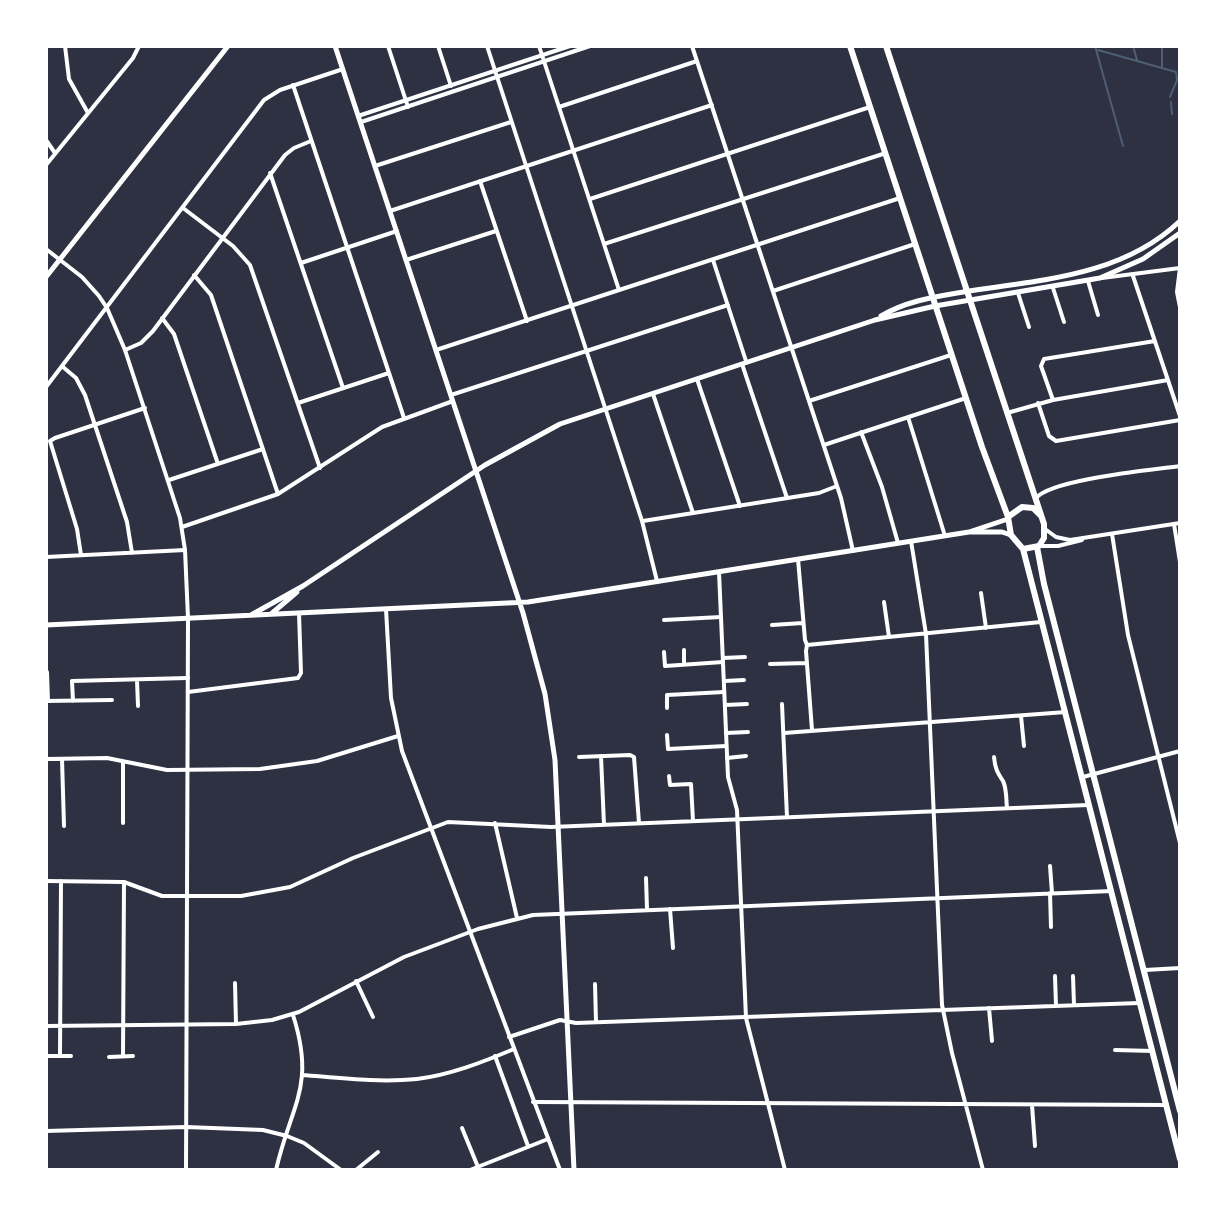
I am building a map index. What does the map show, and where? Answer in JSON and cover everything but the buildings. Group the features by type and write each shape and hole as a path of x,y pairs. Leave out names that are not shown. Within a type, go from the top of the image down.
{"main road":[{"path":"46,277 228,46"},
{"path":"335,46 519,602 553,734 574,1170"},
{"path":"850,46 1008,518 1011,535 1023,549 1180,1159"},
{"path":"886,46 1036,494 1045,529 1044,538 1038,546 1023,549"},
{"path":"875,320 901,306 933,297 1078,274 1126,259 1156,241 1180,221"},
{"path":"251,615 303,586 476,470 533,437 605,408 875,320 935,306 1100,278 1131,265 1180,233"},
{"path":"969,532 1008,518 1016,509 1027,507 1041,516"},
{"path":"46,625 519,602 969,532 1011,535"},
{"path":"1038,546 1041,572 1180,1111"},
{"path":"270,615 303,586"},
{"path":"1130,958 1136,966 1145,970"}],"street":[{"path":"65,46 69,79 88,113"},
{"path":"46,165 133,58 139,46"},
{"path":"388,46 408,107"},
{"path":"438,46 452,88"},
{"path":"487,46 642,521 657,582"},
{"path":"539,46 619,290"},
{"path":"360,119 406,100 497,77 570,46"},
{"path":"360,119 408,107 495,71 590,46"},
{"path":"692,46 837,486 853,551"},
{"path":"559,107 697,61"},
{"path":"46,387 259,105 274,93 343,69"},
{"path":"293,85 404,418"},
{"path":"390,211 712,105"},
{"path":"590,199 870,107"},
{"path":"375,166 511,122"},
{"path":"46,140 55,153"},
{"path":"125,350 145,340 289,151 311,141"},
{"path":"604,244 886,153"},
{"path":"270,173 343,388"},
{"path":"480,181 527,321"},
{"path":"436,350 900,198"},
{"path":"183,208 242,254 254,273 320,468"},
{"path":"301,263 397,231"},
{"path":"406,260 496,231"},
{"path":"773,291 915,244"},
{"path":"46,249 82,277 107,308 145,408 182,527 188,618 186,1170"},
{"path":"713,260 787,498"},
{"path":"1100,278 1180,268 1177,292 1180,307"},
{"path":"194,275 204,283 211,295 278,494"},
{"path":"1038,403 1049,436 1056,441 1180,418 1133,276"},
{"path":"1088,281 1098,315"},
{"path":"1053,288 1064,322"},
{"path":"1018,293 1029,327"},
{"path":"182,527 278,494 382,427 452,398 728,305"},
{"path":"162,318 174,334 218,464"},
{"path":"1053,400 1041,366 1044,359 1155,341"},
{"path":"809,401 951,355"},
{"path":"62,366 81,386 129,531 132,553"},
{"path":"298,403 389,373"},
{"path":"697,378 740,506"},
{"path":"1007,413 1038,403 1168,380"},
{"path":"652,392 693,513"},
{"path":"823,445 966,398"},
{"path":"81,555 77,529 50,441 145,408"},
{"path":"908,417 945,536"},
{"path":"861,432 882,487 898,543"},
{"path":"169,480 263,449"},
{"path":"1036,494 1062,484 1180,466"},
{"path":"642,521 819,493 837,486"},
{"path":"1038,546 1058,546 1088,538 1177,524 1180,562"},
{"path":"1045,529 1063,539 1088,538"},
{"path":"1112,534 1128,635 1180,843"},
{"path":"911,541 926,634 943,1010 983,1170"},
{"path":"46,557 185,550"},
{"path":"798,559 812,730"},
{"path":"719,572 726,746 729,784 737,819 746,1018 785,1170"},
{"path":"981,593 986,628"},
{"path":"884,602 889,637"},
{"path":"386,609 391,698 398,736 560,1170"},
{"path":"188,692 298,678 301,673 299,613"},
{"path":"664,620 721,617"},
{"path":"807,645 1043,622"},
{"path":"772,625 803,623"},
{"path":"684,650 684,664"},
{"path":"664,652 665,666 745,657"},
{"path":"770,664 807,663"},
{"path":"47,672 47,701 112,700"},
{"path":"73,701 72,681 188,678"},
{"path":"137,679 138,706"},
{"path":"724,681 744,680"},
{"path":"667,708 667,695 724,692"},
{"path":"725,705 747,704"},
{"path":"782,704 787,818"},
{"path":"784,733 1066,712"},
{"path":"1021,716 1024,746"},
{"path":"726,733 748,732"},
{"path":"667,735 668,749 726,746"},
{"path":"46,759 107,758 152,769 287,767 321,760 398,736"},
{"path":"1083,777 1180,751"},
{"path":"601,756 604,825"},
{"path":"727,758 746,756"},
{"path":"579,757 634,757 639,823"},
{"path":"994,757 995,772 1005,789 1007,808"},
{"path":"62,759 64,826"},
{"path":"123,761 123,823"},
{"path":"669,776 670,785 690,781 693,821"},
{"path":"46,881 124,882 162,896 241,896 281,890 353,858 448,822 558,827 1090,805"},
{"path":"495,823 517,918"},
{"path":"1050,866 1051,927"},
{"path":"646,878 647,909"},
{"path":"60,1056 61,881"},
{"path":"123,1056 124,882"},
{"path":"46,1026 236,1024 272,1020 293,1015 404,957 469,932 517,918 647,909 1112,891"},
{"path":"670,909 673,948"},
{"path":"1145,970 1180,968"},
{"path":"1055,976 1056,1006"},
{"path":"1073,976 1074,1005"},
{"path":"356,981 373,1017"},
{"path":"235,983 236,1024"},
{"path":"595,984 596,1022"},
{"path":"509,1037 560,1020 746,1018 1141,1003"},
{"path":"989,1008 992,1041"},
{"path":"276,1170 297,1105 303,1075 303,1051 293,1015"},
{"path":"303,1075 409,1080 450,1072 514,1049"},
{"path":"1115,1050 1153,1051"},
{"path":"47,1056 71,1056"},
{"path":"109,1057 133,1056"},
{"path":"495,1056 528,1146"},
{"path":"533,1102 1167,1105"},
{"path":"1032,1105 1035,1146"},
{"path":"46,1131 186,1127 255,1129 287,1136 319,1152 341,1170"},
{"path":"462,1128 478,1167"},
{"path":"470,1170 548,1139"},
{"path":"356,1170 378,1152"}],"waterway":[{"path":"1095,46 1123,146"},
{"path":"1133,46 1137,60"},
{"path":"1162,46 1162,68"},
{"path":"1098,50 1176,72 1177,80"},
{"path":"1170,97 1180,73"},
{"path":"1171,102 1172,114"}]}
